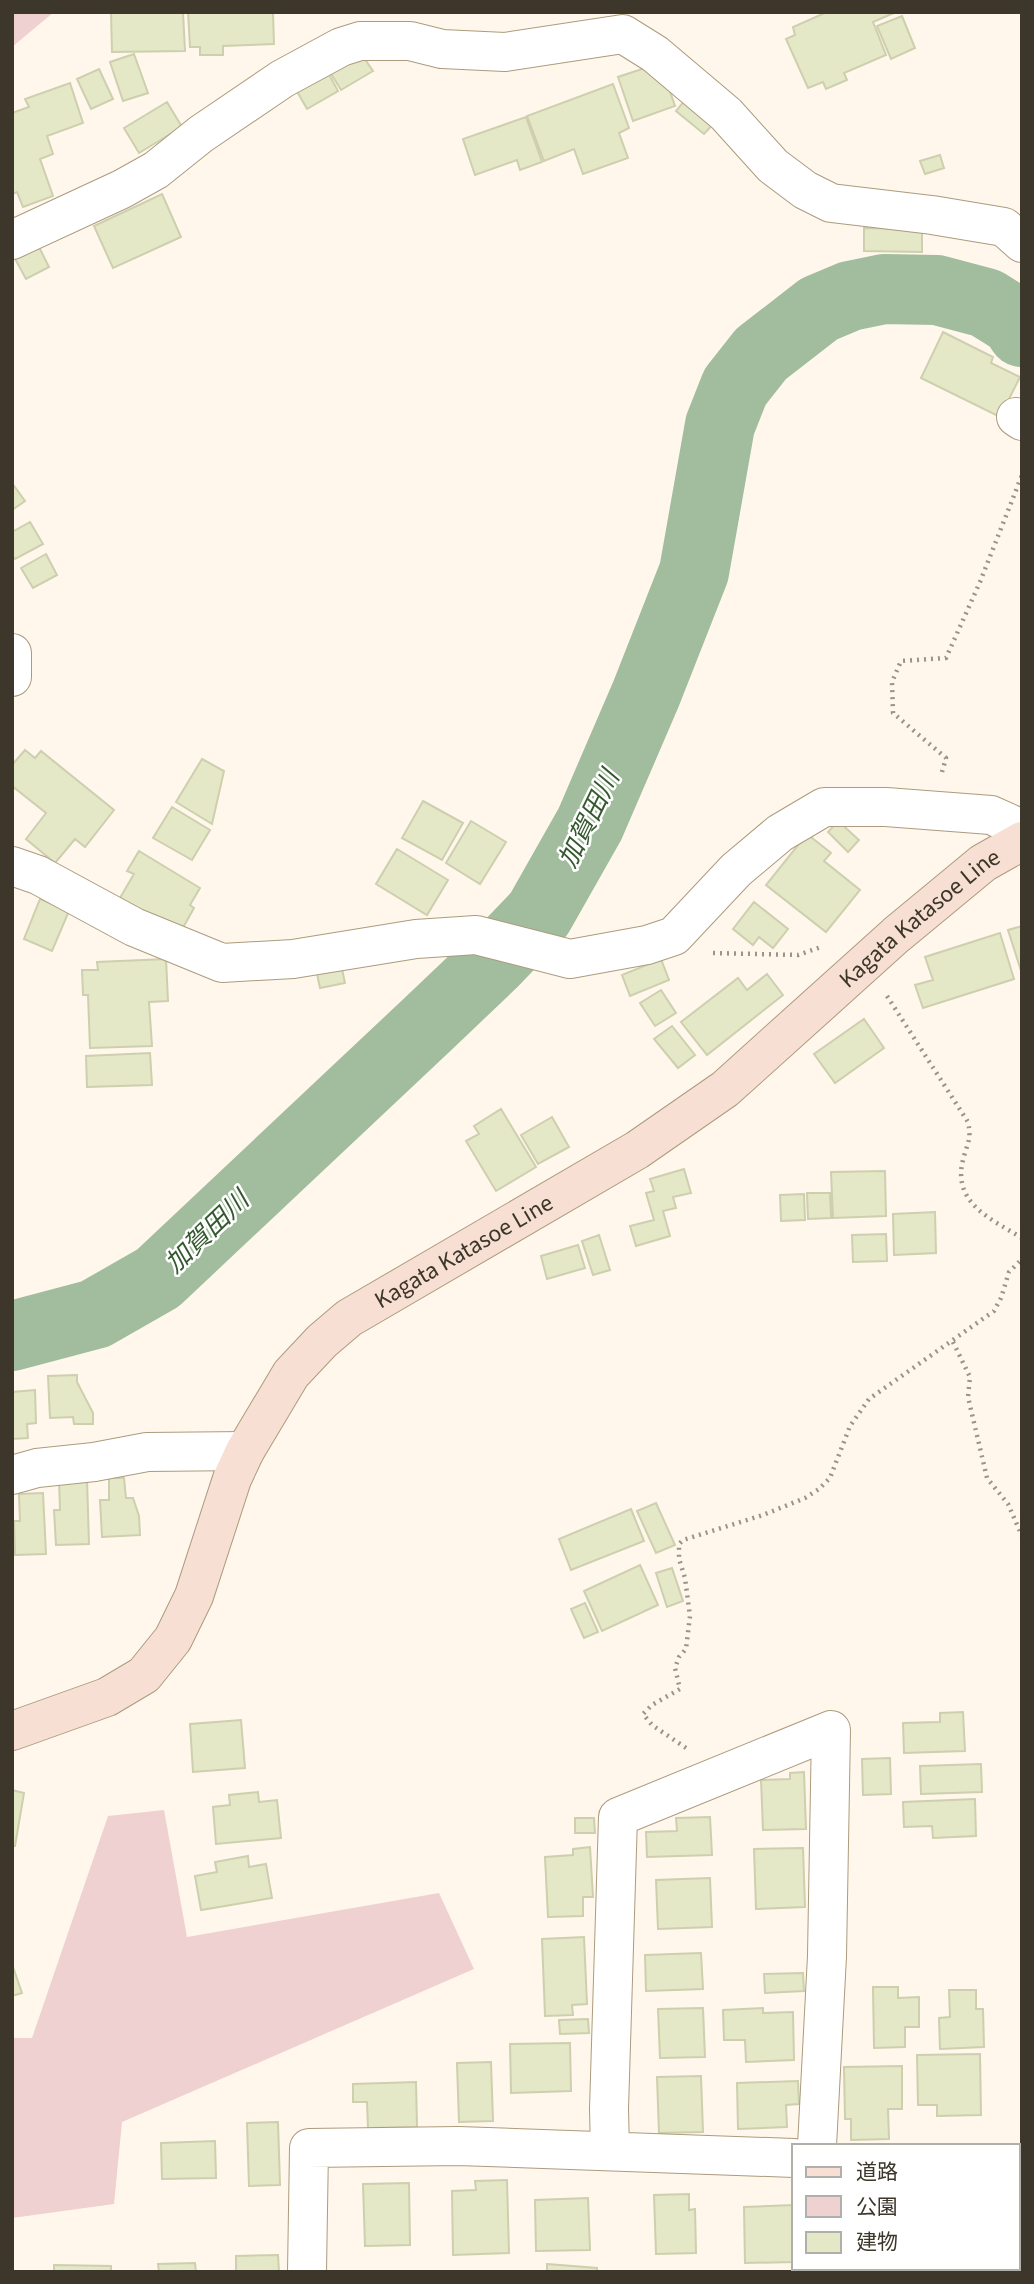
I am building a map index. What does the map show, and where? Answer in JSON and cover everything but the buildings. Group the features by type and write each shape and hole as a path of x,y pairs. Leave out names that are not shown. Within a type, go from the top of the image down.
{"main road":[{"name":"Kagata Katasoe Line","path":"12,1731 107,1697 144,1675 173,1639 194,1596 232,1479 245,1451 291,1374 322,1341 349,1318 638,1150 725,1089 866,962 983,863 1022,841"}],"street":[{"path":"12,240 122,189 156,170 201,134 282,79 341,47 360,41 410,40 442,49 505,52 623,34 655,54 726,114 773,166 805,190 831,203 1004,227 1022,243"},
{"path":"12,653 12,677"},
{"path":"12,866 38,875 134,927 222,963 293,958 380,943 476,935 570,959 647,945 674,936 736,870 780,834 824,807 886,807 991,815 1022,829"},
{"path":"12,1475 37,1468 94,1462 148,1452 245,1451"},
{"path":"610,2151 618,1817 831,1730 827,1956 817,2144"},
{"path":"307,2272 309,2148 458,2146 792,2158"}],"path":[{"path":"934,775 942,773 946,758 893,713 892,681 901,661 946,657 980,582 1022,475"},
{"path":"674,936 694,949 715,954 798,956 822,947"},
{"path":"866,962 968,1122 971,1137 960,1178 971,1204 1022,1238"},
{"path":"724,1774 652,1725 643,1714 680,1689 674,1668 686,1649 690,1616 685,1578 678,1559 679,1544 683,1539 763,1515 820,1489 830,1478 850,1426 869,1399 994,1311 1009,1272 1022,1259"},
{"path":"953,1342 970,1377 968,1397 987,1478 1008,1504 1022,1536"}],"green space":[{"path":"12,12 54,12 12,47"},
{"path":"164,1810 187,1937 439,1893 474,1969 122,2122 114,2204 12,2218 12,2038 32,2038 108,1816"}],"waterway":[{"name":"加賀田川","path":"12,1336 95,1314 158,1278 492,963 539,914 590,824 646,694 694,572 720,425 735,387 761,354 819,309 850,296 884,289 937,290 986,303 1015,321 1022,332"}]}
